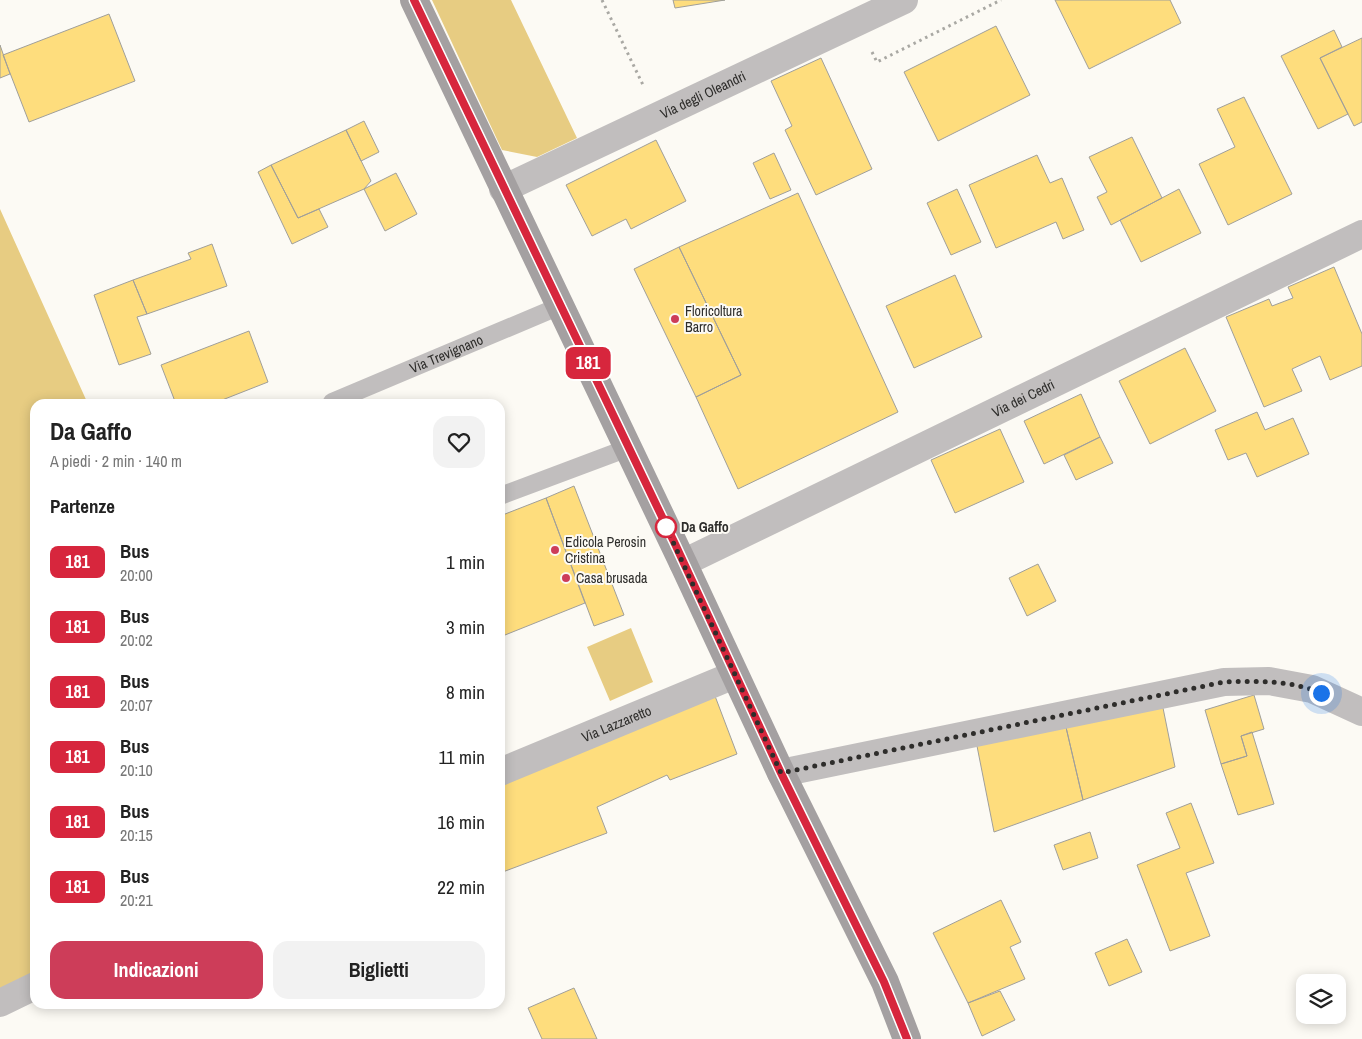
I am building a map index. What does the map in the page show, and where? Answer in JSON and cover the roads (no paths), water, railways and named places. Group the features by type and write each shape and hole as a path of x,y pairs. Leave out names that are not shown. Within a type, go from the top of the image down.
{"main road":[{"path":"414,0 683,563 734,676 884,982 907,1039"}],"street":[{"name":"Via degli Oleandri","path":"503,189 904,0"},
{"name":"Via dei Cedri","path":"683,563 1362,234"},
{"name":"Via Lazzaretto","path":"505,770 734,676"},
{"path":"781,773 1224,682 1269,681 1312,689 1362,712"},
{"path":"0,1003 30,988"}],"lane":[{"name":"Via Trevignano","path":"339,399 560,306"},
{"path":"505,494 628,448"}],"place":[{"name":"Floricoltura Barro","path":"675,319"},
{"name":"Da Gaffo","path":"666,527"},
{"name":"Edicola Perosin Cristina","path":"555,550"},
{"name":"Casa brusada","path":"566,578"}]}
